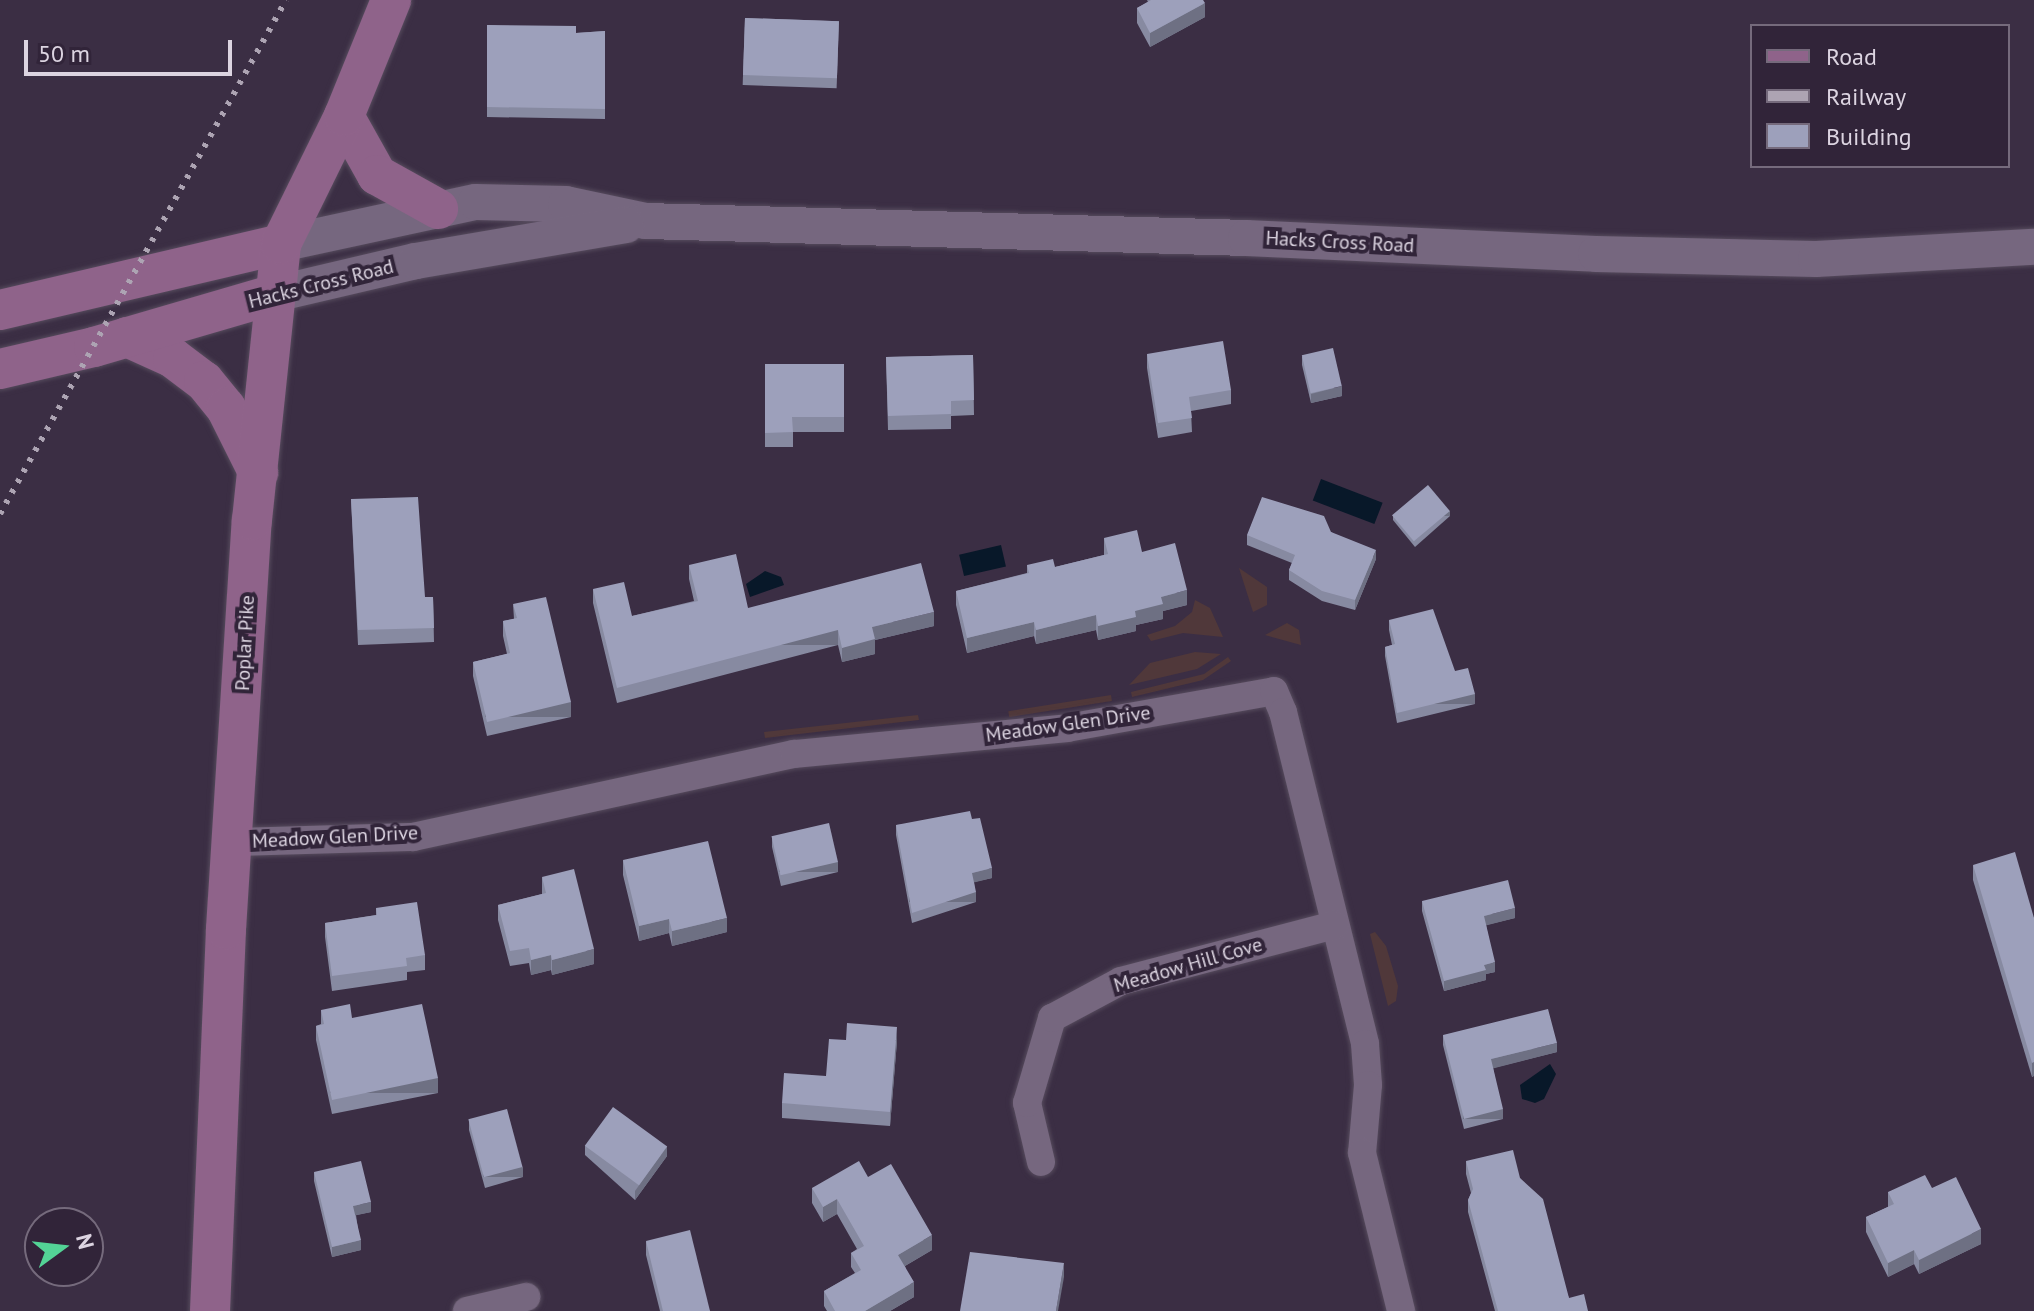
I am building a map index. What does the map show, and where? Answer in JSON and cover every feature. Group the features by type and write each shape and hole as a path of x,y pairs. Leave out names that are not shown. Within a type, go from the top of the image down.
{"main road":[{"name":"Poplar Pike","path":"210,1311 233,842 258,472 281,244 344,116 391,0"},
{"path":"344,116 377,175 438,209"},
{"name":"Hacks Cross Road","path":"0,310 281,244"},
{"name":"Hacks Cross Road","path":"0,369 127,337 275,294"},
{"path":"127,337 173,358 204,381 226,408 258,472"}],"street":[{"name":"Hacks Cross Road","path":"281,244 476,202 566,204 646,221 1816,259 2034,247"},
{"name":"Hacks Cross Road","path":"275,294 416,261 646,221"},
{"name":"Meadow Glen Drive","path":"233,842 413,837 794,754 1067,728 1264,689 1280,700 1368,1063 1362,1153 1401,1311"},
{"name":"Meadow Hill Cove","path":"1041,1162 1027,1103 1052,1018 1121,981 1335,925"},
{"path":"467,1311 526,1297"}],"shaded area":[{"path":"1239,568 1267,587 1267,605 1253,612"},
{"path":"1195,600 1210,608 1223,637 1183,633 1151,641 1147,635 1175,626 1192,612"},
{"path":"1287,623 1299,630 1301,645 1265,635"},
{"path":"1195,652 1221,654 1197,669 1129,685 1150,663"},
{"path":"1228,657 1231,661 1203,680 1132,697 1131,692 1204,674"},
{"path":"1111,695 1112,701 1009,717 1008,711"},
{"path":"918,715 919,720 765,738 764,732"},
{"path":"1375,932 1386,946 1398,986 1396,1001 1388,1006 1370,934"}],"water":[{"path":"1321,479 1383,503 1374,524 1313,500"},
{"path":"1001,545 1006,566 964,576 959,555"},
{"path":"765,571 781,577 784,585 750,597 746,584"},
{"path":"1550,1064 1556,1074 1544,1099 1535,1103 1522,1099 1520,1085"}],"building":[{"path":"1151,0 1203,0 1205,3 1150,33 1137,8"},
{"path":"745,18 839,21 837,78 743,75"},
{"path":"487,25 576,26 576,33 605,31 605,109 487,107"},
{"path":"1223,341 1231,390 1189,397 1192,418 1158,423 1147,354"},
{"path":"1333,348 1342,386 1311,393 1302,355"},
{"path":"973,355 974,400 951,401 951,414 888,416 886,357"},
{"path":"765,364 844,364 844,417 792,417 793,432 765,433"},
{"path":"1428,485 1450,511 1414,541 1392,515"},
{"path":"418,497 425,597 433,597 434,628 358,630 351,499"},
{"path":"1262,497 1324,516 1331,532 1376,550 1355,600 1322,591 1289,570 1295,555 1247,535"},
{"path":"1137,530 1142,552 1175,543 1187,590 1161,597 1163,604 1135,611 1136,617 1098,626 1096,615 1036,630 1034,622 967,638 956,591 1029,573 1027,565 1053,559 1055,567 1108,554 1104,538"},
{"path":"736,554 748,608 921,563 934,612 872,627 875,639 842,648 838,630 617,688 593,589 624,582 632,616 698,601 689,565"},
{"path":"546,597 571,702 487,722 473,662 510,653 503,621 517,618 513,604"},
{"path":"1433,609 1455,671 1468,668 1475,694 1397,713 1385,647 1395,644 1389,620"},
{"path":"970,811 972,819 980,818 992,868 972,873 976,892 912,913 896,825"},
{"path":"829,823 838,862 781,875 772,836"},
{"path":"708,841 727,918 672,931 669,919 639,926 623,860"},
{"path":"2015,852 2034,918 2032,1063 1973,865"},
{"path":"574,869 594,949 552,960 551,955 531,960 529,948 510,951 498,905 546,893 542,877"},
{"path":"1508,880 1515,908 1484,916 1495,962 1484,965 1486,970 1444,981 1422,901"},
{"path":"417,902 425,955 406,958 407,966 332,976 325,923 377,915 376,908"},
{"path":"350,1004 352,1018 422,1004 438,1078 332,1100 316,1026 324,1024 321,1010"},
{"path":"1548,1009 1557,1043 1491,1059 1503,1109 1464,1119 1443,1035"},
{"path":"847,1023 897,1027 890,1112 782,1103 784,1073 826,1076 829,1039 846,1040"},
{"path":"613,1107 667,1146 639,1185 585,1146"},
{"path":"507,1109 523,1167 484,1177 468,1119"},
{"path":"1513,1150 1520,1178 1543,1199 1569,1298 1584,1294 1588,1311 1498,1311 1468,1200 1473,1189 1466,1161"},
{"path":"361,1161 371,1202 353,1206 361,1240 332,1247 314,1172"},
{"path":"859,1161 868,1177 891,1164 932,1235 898,1255 914,1282 865,1311 835,1311 824,1291 861,1270 851,1253 864,1246 837,1199 823,1207 812,1188"},
{"path":"1925,1175 1932,1188 1956,1177 1981,1229 1919,1260 1914,1250 1888,1263 1866,1217 1894,1204 1888,1192"},
{"path":"690,1230 710,1311 663,1311 646,1241"},
{"path":"970,1252 1064,1263 1056,1311 960,1311"}],"railway":[{"path":"0,514 286,0"}]}
